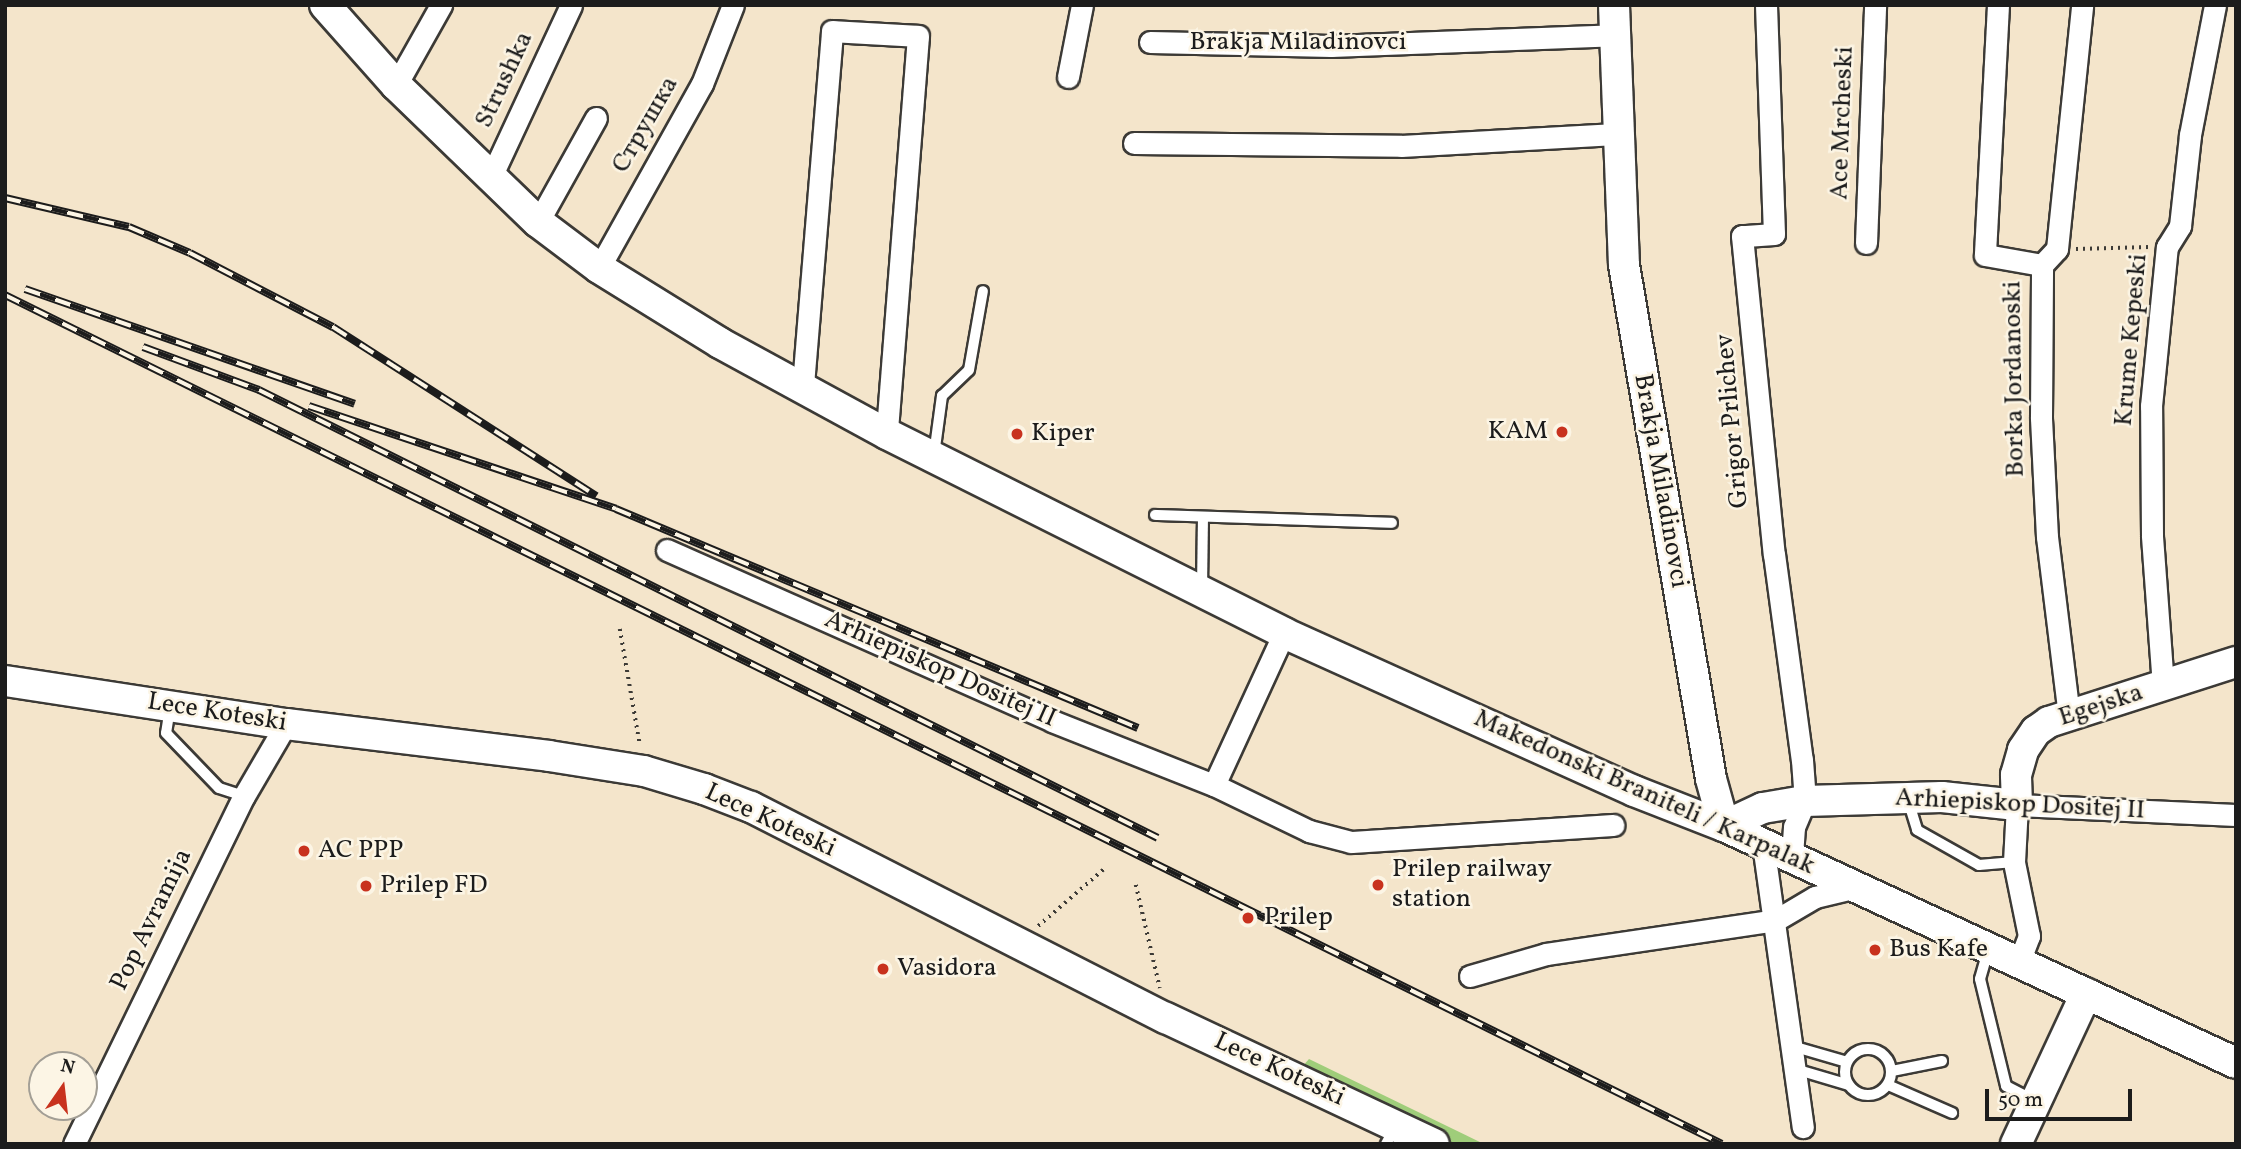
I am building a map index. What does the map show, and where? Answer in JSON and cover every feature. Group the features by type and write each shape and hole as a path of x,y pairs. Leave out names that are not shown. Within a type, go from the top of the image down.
{"main road":[{"name":"Makedonski Braniteli / Karpalak","path":"325,5 396,85 489,179 538,222 599,268 720,343 803,385 887,434 1202,589 1284,633 1634,791 1724,826 2236,1063"},
{"name":"Brakja Miladinovci","path":"1614,5 1616,134 1624,265 1711,779 1724,826"},
{"name":"Egejska","path":"2017,805 2016,775 2023,750 2036,732 2069,716 2236,662"},
{"name":"Lece Koteski","path":"5,681 286,724 644,771 751,807 1391,1134 1434,1144"},
{"name":"Arhiepiskop Dositej II","path":"1724,826 1763,808 1805,801 1908,797 2017,805"},
{"path":"2017,1144 2086,994"}],"street":[{"path":"396,85 441,5"},
{"name":"Strushka","path":"489,179 571,5"},
{"name":"Струшка","path":"599,268 702,85 733,5"},
{"path":"1068,77 1082,5"},
{"name":"Grigor Prlichev","path":"1766,5 1774,234 1742,236 1775,567 1805,801 1794,827 1792,857"},
{"name":"Ace Mrcheski","path":"1866,243 1875,5"},
{"path":"1997,5 1985,255 2049,257"},
{"name":"Borka Jordanoski","path":"2069,716 2047,537 2040,416 2049,257 2082,5"},
{"name":"Krume Kepeski","path":"2163,686 2152,535 2151,405 2167,247 2180,226 2190,135 2215,5"},
{"path":"803,385 832,31 918,36 887,434"},
{"name":"Brakja Miladinovci","path":"1150,42 1331,46 1614,35"},
{"name":"Струшка","path":"538,222 596,118"},
{"path":"1134,143 1401,146 1616,134"},
{"name":"Arhiepiskop Dositej II","path":"667,550 1052,721 1214,785 1309,831 1351,842 1613,825"},
{"path":"1214,785 1284,633"},
{"name":"Pop Avramija","path":"75,1144 244,796 286,724"},
{"name":"Arhiepiskop Dositej II","path":"2017,805 2236,815"},
{"name":"Egejska","path":"2017,805 2014,862 2029,936 2019,962"},
{"path":"1763,844 1776,920 1803,1127"},
{"path":"1470,976 1546,954 1776,920 1815,897 1857,887"}],"lane":[{"path":"934,458 942,396 969,370 983,291"},
{"path":"1155,515 1392,523"},
{"path":"1202,589 1203,518"},
{"path":"170,706 166,733 219,788 244,796"},
{"path":"1908,797 1917,830 1979,865 2014,862"},
{"path":"1989,948 1980,979 2006,1086 2036,1102"},
{"path":"1792,1046 1847,1062"},
{"path":"1795,1069 1849,1085 1869,1096 1888,1085 1892,1071 1887,1057 1874,1049 1858,1051 1847,1062 1849,1085"},
{"path":"1892,1071 1942,1061"},
{"path":"1888,1085 1952,1113"}],"path":[{"path":"2049,257 2167,247"},
{"path":"620,629 644,771"},
{"path":"1018,944 1104,869"},
{"path":"1136,886 1166,1018"}],"green space":[{"path":"1309,1059 1484,1144 1434,1144 1293,1077"}],"railway":[{"path":"5,198 129,227 190,253 333,327 596,496"},
{"path":"25,289 355,404"},
{"path":"5,295 1722,1144"},
{"path":"143,347 259,390 1158,838"},
{"path":"309,406 616,509 1138,728"}],"place":[{"name":"KAM","path":"1562,432"},
{"name":"Kiper","path":"1017,434"},
{"name":"АС РРР","path":"304,851"},
{"name":"Prilep railway station","path":"1378,885"},
{"name":"Prilep FD","path":"366,886"},
{"name":"Prilep","path":"1248,918"},
{"name":"Bus Kafe","path":"1875,950"},
{"name":"Vasidora","path":"883,969"}]}
